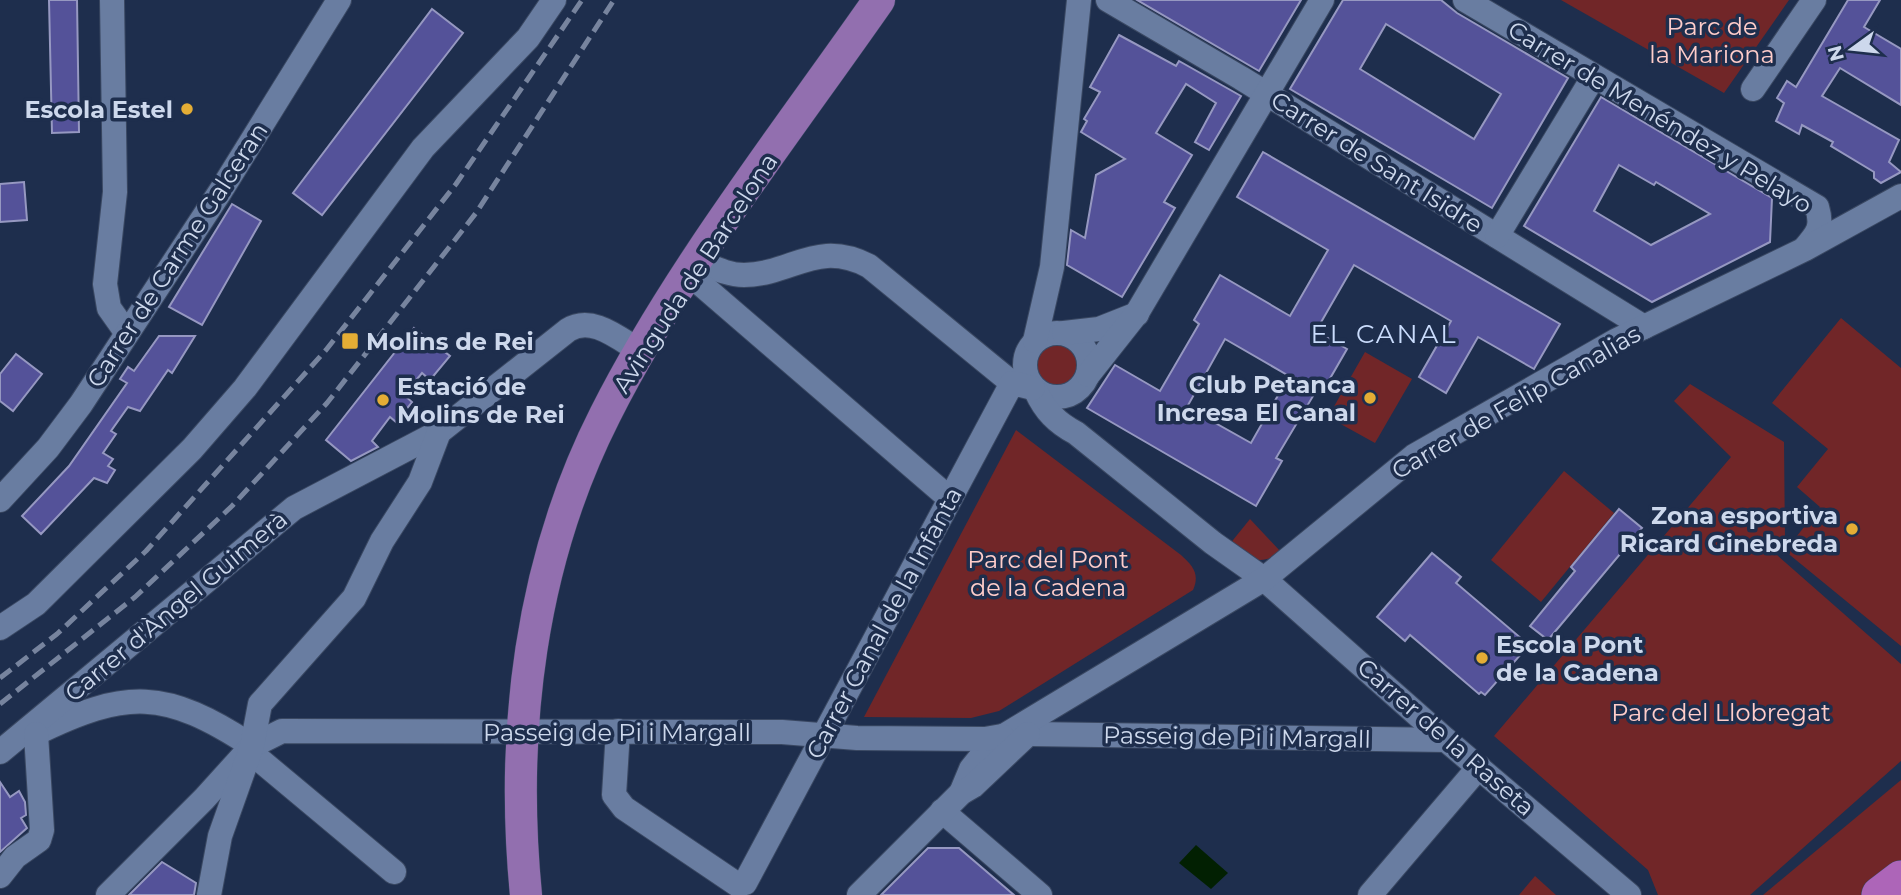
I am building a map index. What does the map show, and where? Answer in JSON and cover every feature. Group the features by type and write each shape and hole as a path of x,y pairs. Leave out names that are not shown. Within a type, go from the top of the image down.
{"highway":[{"path":"1880,895 1901,879"}],"main road":[{"name":"Avinguda de Barcelona","path":"526,895 521,803 522,731 533,638 558,534 591,446 640,351 693,268 879,0"}],"street":[{"path":"112,0 115,192 105,284 109,307 126,332"},
{"name":"Carrer de Carme Galceran","path":"0,500 65,427 227,181 339,0"},
{"path":"0,628 36,604 192,449 245,388 423,148 528,38 554,0"},
{"path":"1079,0 1052,267 1035,341 1029,349 1024,367 1027,387 1059,397 1086,379"},
{"name":"Carrer de Sant Isidre","path":"1108,0 1268,94 1644,327"},
{"path":"1076,433 1070,406 1086,379 1137,313 1322,0"},
{"name":"Carrer de Menéndez y Pelayo","path":"1465,0 1817,207 1821,222 1819,231 1805,248"},
{"path":"1753,89 1814,0"},
{"path":"1497,236 1594,76"},
{"name":"Carrer de Felip Canalias","path":"993,739 1059,700 1084,690 1264,579 1414,456 1644,327 1805,248 1901,196"},
{"name":"Carrer de la Raseta","path":"693,268 744,275 817,255 852,257 869,265 1027,387 1054,419 1076,433 1213,543 1243,577 1264,579 1446,740 1629,895"},
{"path":"693,268 949,498"},
{"path":"1035,341 1053,333 1099,329 1137,313"},
{"name":"Carrer d'Àngel Guimerà","path":"1,752 294,508 439,432 580,323 590,323 640,351"},
{"path":"1064,334 1082,344 1087,354 1086,379"},
{"name":"Carrer Canal de la Infanta","path":"618,731 614,795 624,808 738,885 745,883 949,498 1027,387"},
{"path":"209,895 220,836 252,746 260,704 355,598 383,541 420,482 439,432"},
{"name":"Carrer de la Raseta","path":"1213,543 1222,558 1227,580 1226,591 1216,608"},
{"name":"Carrer de Felip Canalias","path":"859,895 942,811 1029,734 1062,711 1084,690"},
{"path":"1,752 88,710 116,702 163,701 196,712 252,746 256,756 394,872"},
{"name":"Passeig de Pi i Margall","path":"252,746 282,731 618,731 993,739"},
{"path":"0,876 15,858 39,840 42,830 36,734"},
{"name":"Passeig de Pi i Margall","path":"1029,734 1446,740"},
{"path":"970,786 984,763 994,753 993,739"},
{"path":"108,895 204,799 252,746"},
{"path":"1370,895 1479,767"},
{"path":"942,811 1030,892"}],"green space":[{"name":"Parc de la Mariona","path":"1561,0 1789,0 1724,93"},
{"path":"1841,318 1901,368 1901,646 1785,551 1820,507 1797,487 1828,449 1772,403"},
{"path":"1058,343 1074,349 1080,365 1074,381 1058,387 1042,381 1036,365 1042,349"},
{"name":"Club Petanca Incresa El Canal","path":"1365,352 1412,379 1375,443 1328,417"},
{"name":"Parc del Llobregat","path":"1690,384 1784,442 1785,541 1777,555 1901,664 1901,761 1750,895 1658,895 1648,870 1494,736 1731,457 1674,401"},
{"name":"Parc del Pont de la Cadena","path":"1016,430 1181,555 1194,571 1196,579 1193,590 999,711 971,718 864,717"},
{"path":"1564,471 1614,513 1541,602 1491,560"},
{"path":"1250,519 1281,552 1274,557 1260,560 1242,554 1229,545"},
{"path":"1901,780 1901,895 1763,895"},
{"path":"1535,876 1556,895 1519,895"}],"shaded area":[{"path":"1196,845 1228,873 1211,889 1179,863"}],"building":[{"path":"49,0 77,0 79,132 52,133"},
{"path":"1137,0 1301,0 1259,71"},
{"path":"1343,0 1441,0 1457,13 1568,78 1492,208 1290,89","holes":["1386,24 1501,94 1474,139 1360,69"]},
{"path":"1848,0 1880,0 1864,27 1901,49 1901,105 1840,68 1822,96 1899,140 1889,162 1901,172 1881,183 1874,178 1874,172 1831,146 1833,142 1802,125 1799,134 1776,121 1784,103 1777,98 1787,81 1796,87"},
{"path":"432,9 463,33 322,215 293,193"},
{"path":"1119,35 1176,66 1179,61 1241,96 1209,150 1195,142 1216,103 1186,84 1156,133 1192,155 1164,202 1175,208 1122,297 1067,265 1071,230 1085,238 1096,175 1125,159 1081,132 1087,121 1084,119 1100,92 1090,87"},
{"path":"1601,97 1772,198 1770,242 1652,302 1524,226","holes":["1619,165 1654,185 1656,182 1710,214 1651,245 1594,211"]},
{"path":"1263,152 1560,324 1534,369 1478,337 1446,393 1419,377 1451,321 1354,265 1316,331 1347,349 1321,394 1316,391 1276,458 1282,461 1256,506 1087,408 1115,365 1160,391 1199,324 1194,320 1220,275 1290,316 1328,250 1237,197","holes":["1225,339 1289,376 1251,443 1187,407"]},
{"path":"24,182 27,220 0,222 0,184"},
{"path":"232,204 261,221 202,325 169,307"},
{"name":"Estació de Molins de Rei","path":"414,328 450,356 430,380 422,373 404,395 412,402 396,422 390,417 372,441 378,447 351,461 326,440"},
{"path":"159,336 195,336 172,373 168,370 140,411 128,407 111,431 116,434 103,453 113,459 108,466 115,470 107,483 94,478 41,534 22,516 69,466 127,383 120,379 128,367 134,371"},
{"path":"16,354 42,374 13,411 0,401 0,374"},
{"path":"1619,509 1642,528 1548,640 1530,626 1575,571 1571,567"},
{"path":"1432,553 1461,577 1456,583 1529,645 1485,695 1481,692 1479,694 1410,635 1405,641 1377,617"},
{"path":"0,782 10,797 19,791 25,802 26,815 21,818 27,828 0,852"},
{"path":"928,848 959,848 1014,895 881,895"},
{"path":"162,862 196,883 194,895 129,895"}],"railway":[{"path":"0,678 57,634 146,551 326,350 456,184 582,0"},
{"path":"0,704 135,597 232,506 327,403 476,213 614,0"}],"place":[{"name":"Escola Estel","path":"187,109"},
{"name":"Molins de Rei","path":"350,341"},
{"name":"Club Petanca Incresa El Canal","path":"1370,398"},
{"name":"Estació de Molins de Rei","path":"383,400"},
{"name":"Zona esportiva Ricard Ginebreda","path":"1852,529"},
{"name":"Escola Pont de la Cadena","path":"1482,658"}],"district":[{"name":"EL CANAL","path":"1384,334"}]}
